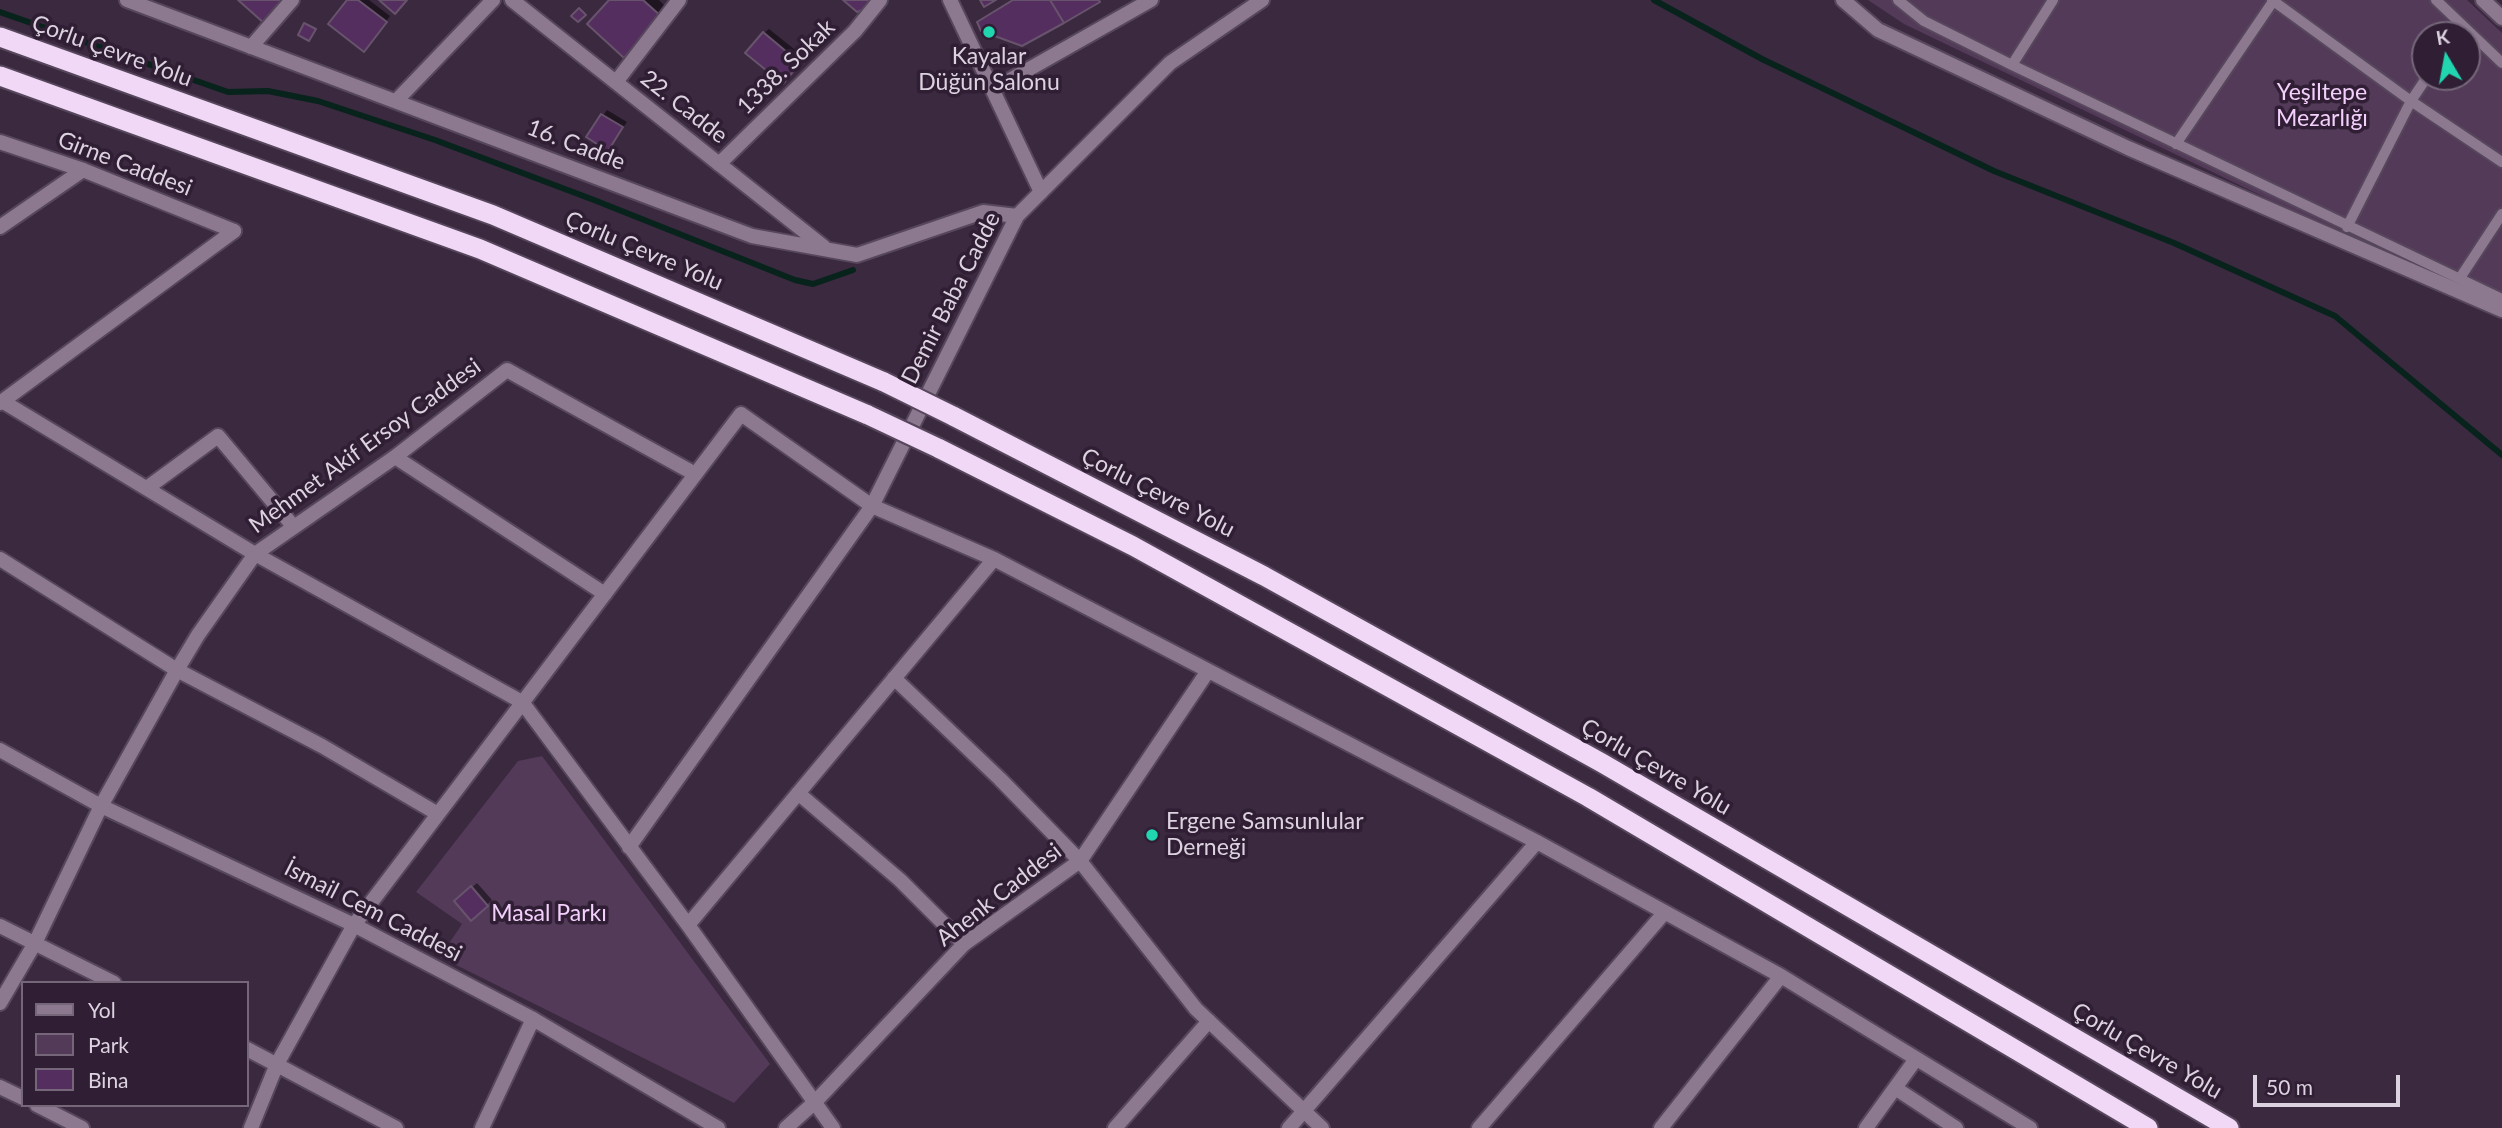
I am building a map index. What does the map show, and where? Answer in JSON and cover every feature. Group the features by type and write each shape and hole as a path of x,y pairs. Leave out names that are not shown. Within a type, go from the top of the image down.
{"highway":[{"name":"Çorlu Çevre Yolu","path":"0,37 493,215 884,382 954,416 1264,576 1590,756 2229,1128"},
{"path":"0,76 480,249 868,415 938,448 1158,559 1588,797 2148,1128"}],"street":[{"name":"16. Cadde","path":"127,0 752,236 857,255 983,212 1017,216"},
{"path":"251,47 292,0"},
{"path":"396,102 493,0"},
{"name":"22. Cadde","path":"513,0 827,249"},
{"path":"615,82 679,0"},
{"name":"1338. Sokak","path":"719,164 855,31 880,0"},
{"path":"950,0 1041,192"},
{"path":"994,89 1151,0"},
{"name":"Demir Baba Cadde","path":"629,847 872,506 1017,216 1170,64 1262,0"},
{"path":"1843,0 1878,30 2115,142 2502,310"},
{"path":"2483,0 2502,18"},
{"name":"Girne Caddesi","path":"0,142 83,170 234,230 1,402"},
{"path":"0,227 83,170"},
{"name":"Mehmet Akif Ersoy Caddesi","path":"0,1003 35,943 101,806 177,670 198,635 255,554 395,457 507,370 695,474"},
{"path":"1,402 255,554 522,702 688,925 833,1128"},
{"path":"251,1128 277,1064 354,925 741,414 872,506 994,559 1537,842 1781,976 2030,1128"},
{"path":"146,488 218,436 293,526"},
{"path":"395,457 604,594"},
{"path":"0,559 177,670 322,746 438,814"},
{"path":"688,925 994,559"},
{"name":"Ahenk Caddesi","path":"786,1128 815,1102 964,944 1080,861 1208,671"},
{"path":"894,678 1000,779 1080,861 1196,1009 1322,1128"},
{"name":"İsmail Cem Caddesi","path":"0,750 101,806 354,925 534,1019 718,1128"},
{"path":"798,793 900,880 964,944"},
{"path":"1289,1128 1537,842"},
{"path":"1479,1128 1665,912"},
{"path":"0,926 110,981"},
{"path":"1661,1128 1781,976"},
{"path":"482,1128 534,1019"},
{"path":"1115,1128 1209,1021"},
{"path":"248,1050 396,1128"},
{"path":"1866,1128 1916,1059"},
{"path":"0,1087 21,1097"},
{"path":"1895,1088 1956,1128"},
{"path":"41,1107 82,1128"}],"lane":[{"path":"1898,0 1924,21 2012,65 2502,299"},
{"path":"2012,65 2053,0"},
{"path":"2176,144 2273,0 2411,101 2502,162"},
{"path":"2436,0 2452,21"},
{"path":"2481,47 2502,63"},
{"path":"2347,227 2418,91"},
{"path":"2460,278 2502,215"}],"green space":[{"name":"Yeşiltepe Mezarlığı","path":"1868,0 2467,0 2502,33 2502,311 1904,24"},
{"name":"Masal Parkı","path":"542,756 770,1064 734,1103 440,957 462,924 416,892 518,761"}],"building":[{"path":"238,0 287,0 265,24"},
{"path":"347,0 358,0 387,22 364,52 328,24"},
{"path":"379,0 407,0 395,14"},
{"path":"609,0 643,0 662,17 624,58 587,24"},
{"path":"843,0 873,0 865,9 857,12"},
{"path":"980,0 996,0 984,7"},
{"path":"1013,0 1050,0 1064,23 1022,46 981,31 977,22"},
{"path":"1050,0 1099,0 1100,2 1064,23"},
{"path":"579,8 586,15 578,22 571,16"},
{"path":"304,23 316,29 309,41 298,35"},
{"path":"763,32 800,63 783,84 745,53"},
{"path":"601,114 623,127 608,151 586,137"},
{"path":"471,886 488,906 471,921 454,901"}],"waterway":[{"path":"1654,0 1762,59 1994,171 2174,243 2335,316 2502,455"},
{"path":"0,12 228,92 268,91 318,101 435,140 795,280 813,284 853,270"}],"place":[{"name":"Kayalar Düğün Salonu","path":"989,32"},
{"name":"Ergene Samsunlular Derneği","path":"1152,835"}]}
